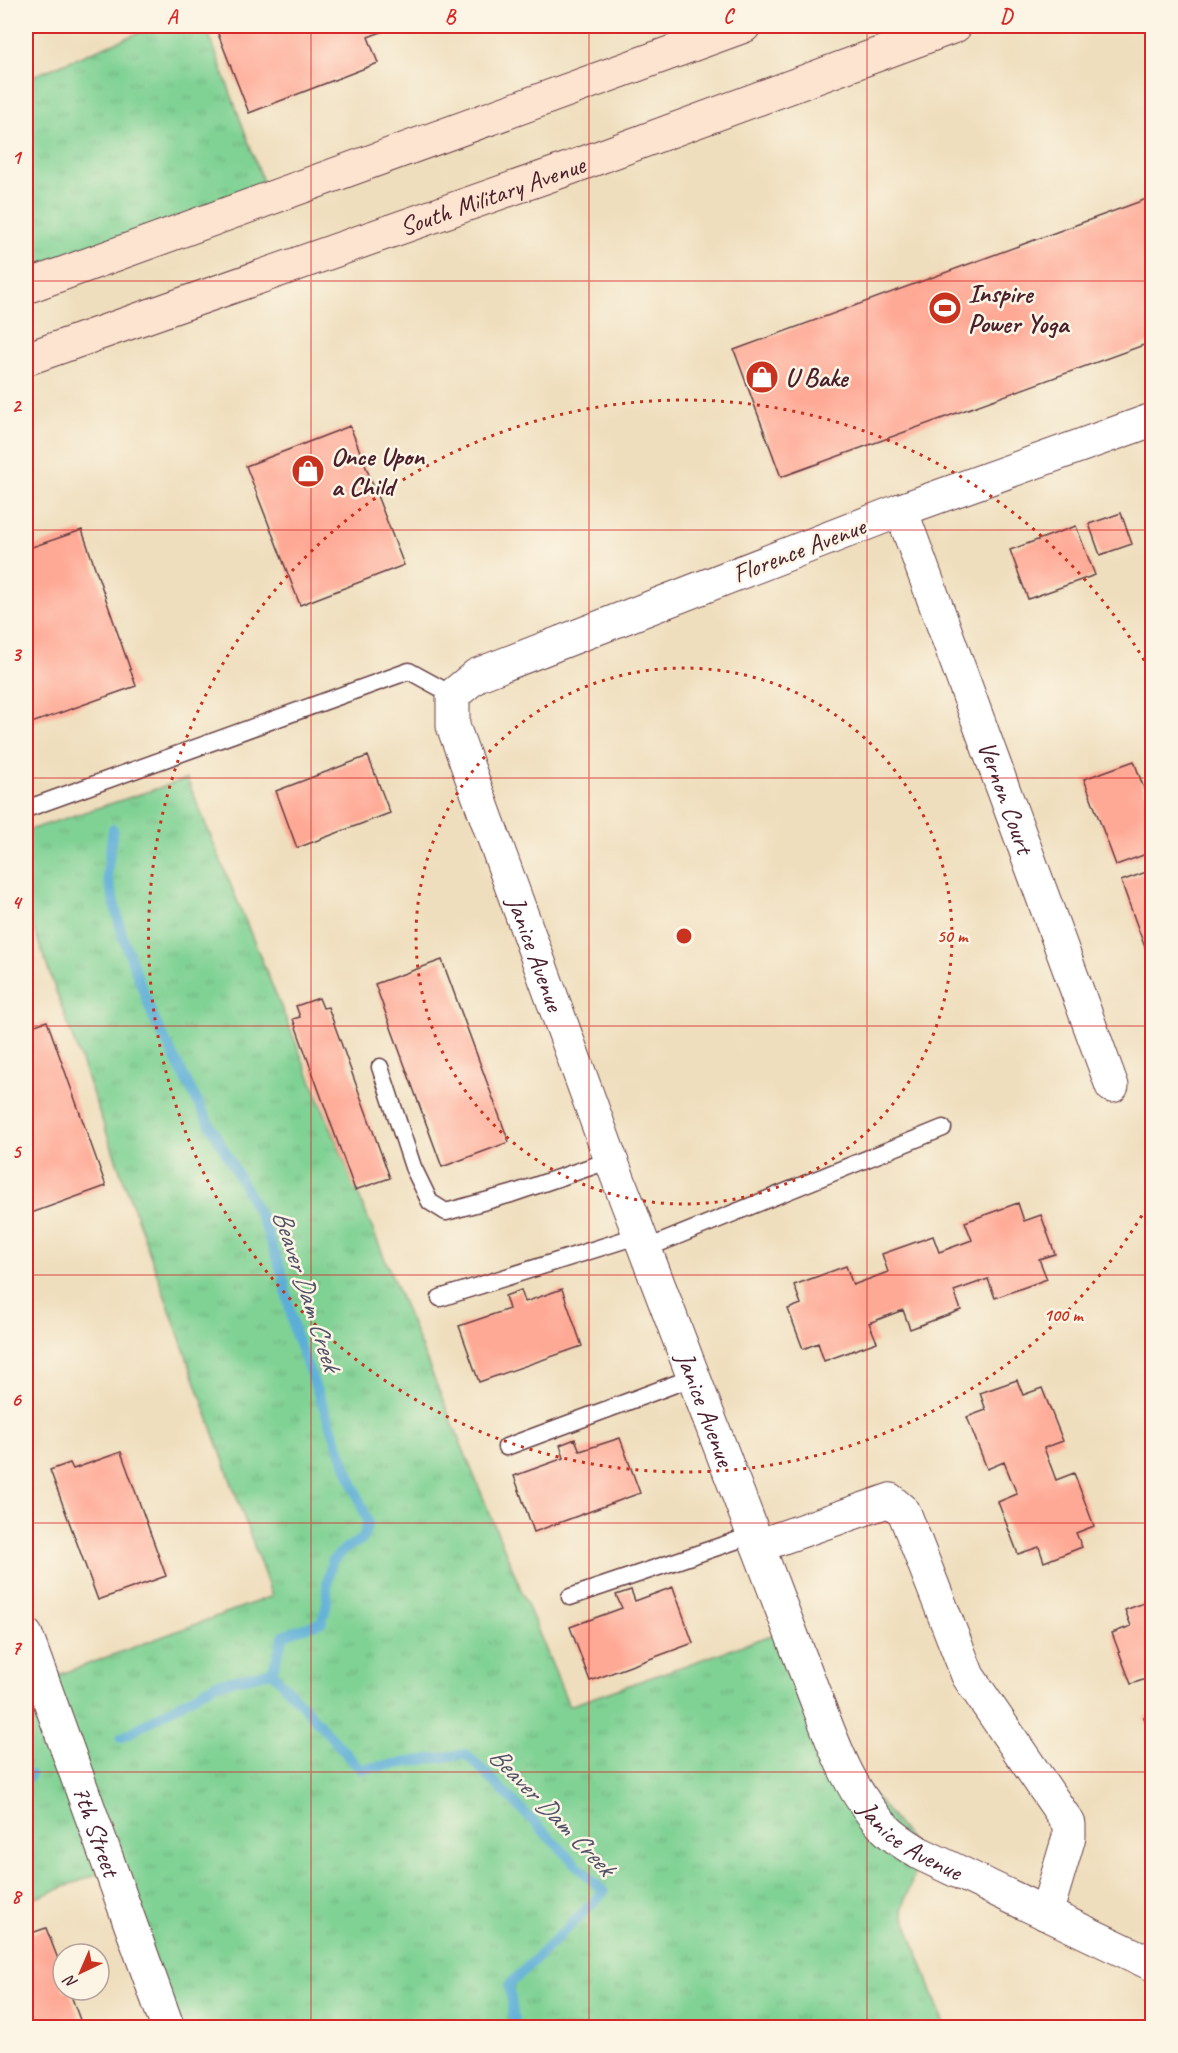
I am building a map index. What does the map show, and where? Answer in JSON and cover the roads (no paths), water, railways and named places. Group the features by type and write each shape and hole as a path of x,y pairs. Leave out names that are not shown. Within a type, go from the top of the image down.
{"main road":[{"path":"26,287 744,26"},
{"name":"South Military Avenue","path":"26,359 562,171 955,26"}],"street":[{"name":"Florence Avenue","path":"453,695 477,675 901,510 1152,420"},
{"name":"Vernon Court","path":"901,510 1112,1086"},
{"name":"Janice Avenue","path":"453,695 453,726 611,1160 833,1743 851,1781 864,1803 888,1831 921,1854 1152,1964"},
{"path":"755,1540 890,1500 904,1512 968,1676 1069,1824 1069,1837 1046,1914"},
{"name":"7th Street","path":"26,1635 168,2028"}],"lane":[{"path":"26,809 409,671 453,695"},
{"path":"380,1067 413,1167 430,1202 446,1212 511,1194 611,1160"},
{"path":"440,1298 642,1242 943,1128"},
{"path":"506,1447 694,1377"},
{"path":"570,1597 755,1540"}],"waterway":[{"name":"Beaver Dam Creek","path":"113,829 107,874 123,938 154,1019 262,1219 283,1276 295,1334 368,1522 363,1539 346,1548 332,1561 327,1583 327,1603 322,1622 284,1635 272,1672 215,1684 121,1738"},
{"name":"Beaver Dam Creek","path":"272,1672 360,1769 466,1754 604,1892 509,1985 515,2028"},
{"name":"Beaver Dam Creek","path":"26,1778 31,1775"}],"place":[{"name":"Inspire Power Yoga","path":"945,308"},
{"name":"U Bake","path":"762,377"},
{"name":"Once Upon a Child","path":"308,471"}]}
